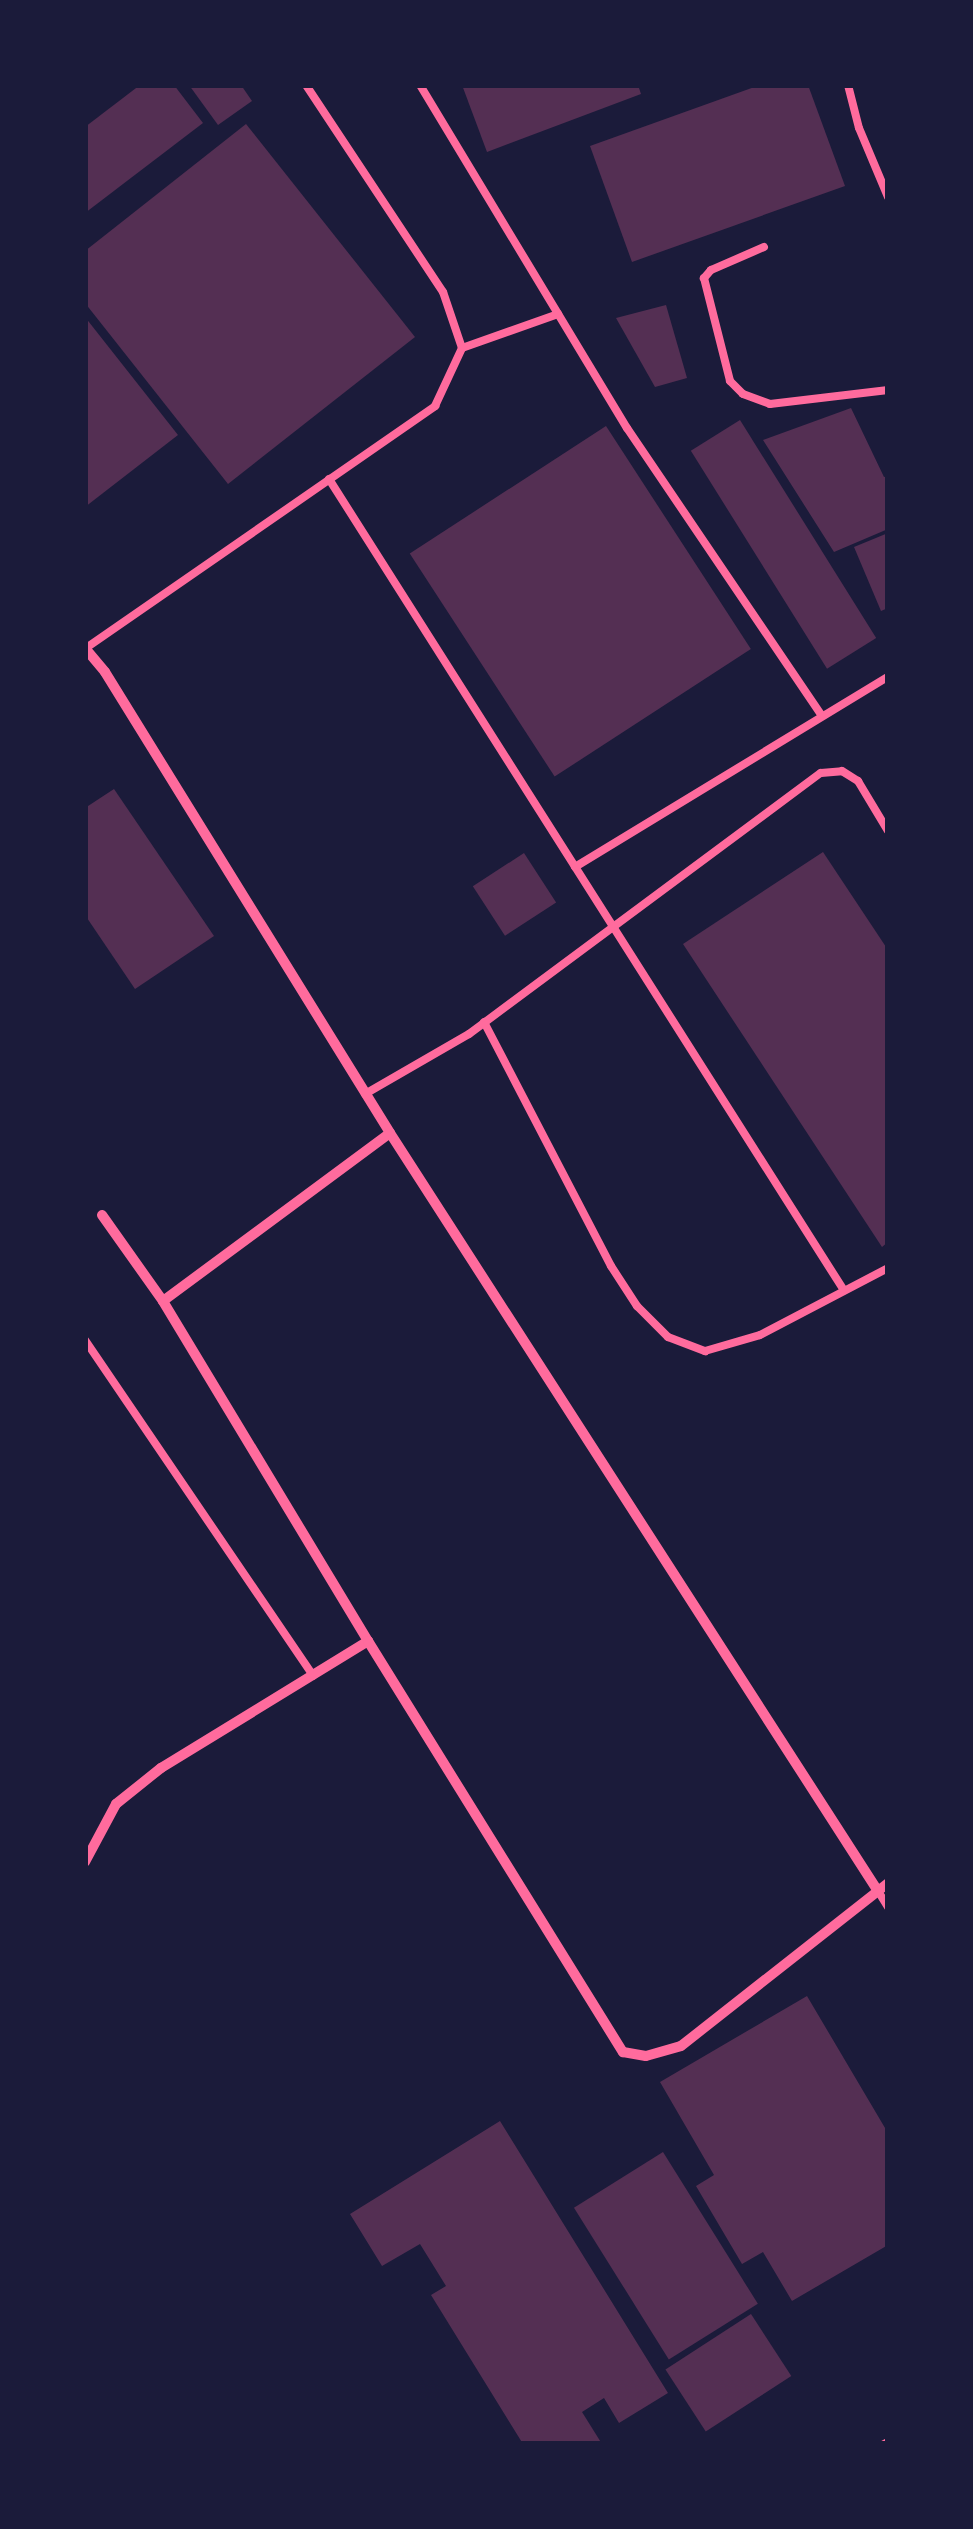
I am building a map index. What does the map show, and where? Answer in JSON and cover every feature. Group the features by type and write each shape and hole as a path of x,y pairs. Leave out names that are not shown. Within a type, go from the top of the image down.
{"street":[{"path":"86,648 106,672 365,1094 878,1891"},
{"path":"162,1301 390,1133"},
{"path":"102,1215 162,1301 623,2052 646,2056 681,2046 888,1884"},
{"path":"85,1862 93,1840 116,1804 161,1768 368,1641"}],"lane":[{"path":"86,648 435,406 462,348 442,292 306,85"},
{"path":"420,85 627,428 821,715"},
{"path":"848,85 859,128 888,197"},
{"path":"764,247 711,270 704,278 730,382 743,394 770,404 888,390"},
{"path":"462,348 558,314"},
{"path":"329,480 843,1288"},
{"path":"575,866 888,676"},
{"path":"365,1094 484,1022 821,773 842,771 858,781 888,830"},
{"path":"484,1022 611,1266 637,1306 668,1337 706,1350 760,1335 843,1288 888,1268"},
{"path":"85,1340 313,1676"},
{"path":"878,1891 888,1906"}],"building":[{"path":"140,85 174,85 203,123 85,213 85,127"},
{"path":"189,85 241,85 252,101 218,125"},
{"path":"462,85 638,85 641,94 487,152"},
{"path":"760,85 808,85 845,186 632,262 590,146"},
{"path":"246,124 415,337 228,484 85,303 85,251"},
{"path":"666,305 687,378 655,387 616,318"},
{"path":"85,317 178,435 85,507"},
{"path":"851,408 884,477 888,476 888,529 834,552 763,440"},
{"path":"740,420 876,638 827,669 691,451"},
{"path":"606,426 751,649 555,777 410,553"},
{"path":"888,533 888,608 881,611 854,547"},
{"path":"114,789 214,936 135,989 85,915 85,808"},
{"path":"823,852 888,950 888,1242 882,1247 683,944"},
{"path":"524,853 556,902 505,936 473,886"},
{"path":"807,1996 888,2133 888,2245 792,2301 763,2252 742,2264 696,2186 714,2175 660,2082"},
{"path":"500,2121 668,2393 619,2423 604,2398 582,2412 602,2444 523,2444 431,2295 446,2286 420,2244 382,2266 350,2214"},
{"path":"663,2152 758,2304 669,2359 574,2208"},
{"path":"751,2314 791,2376 706,2432 665,2370"}]}
